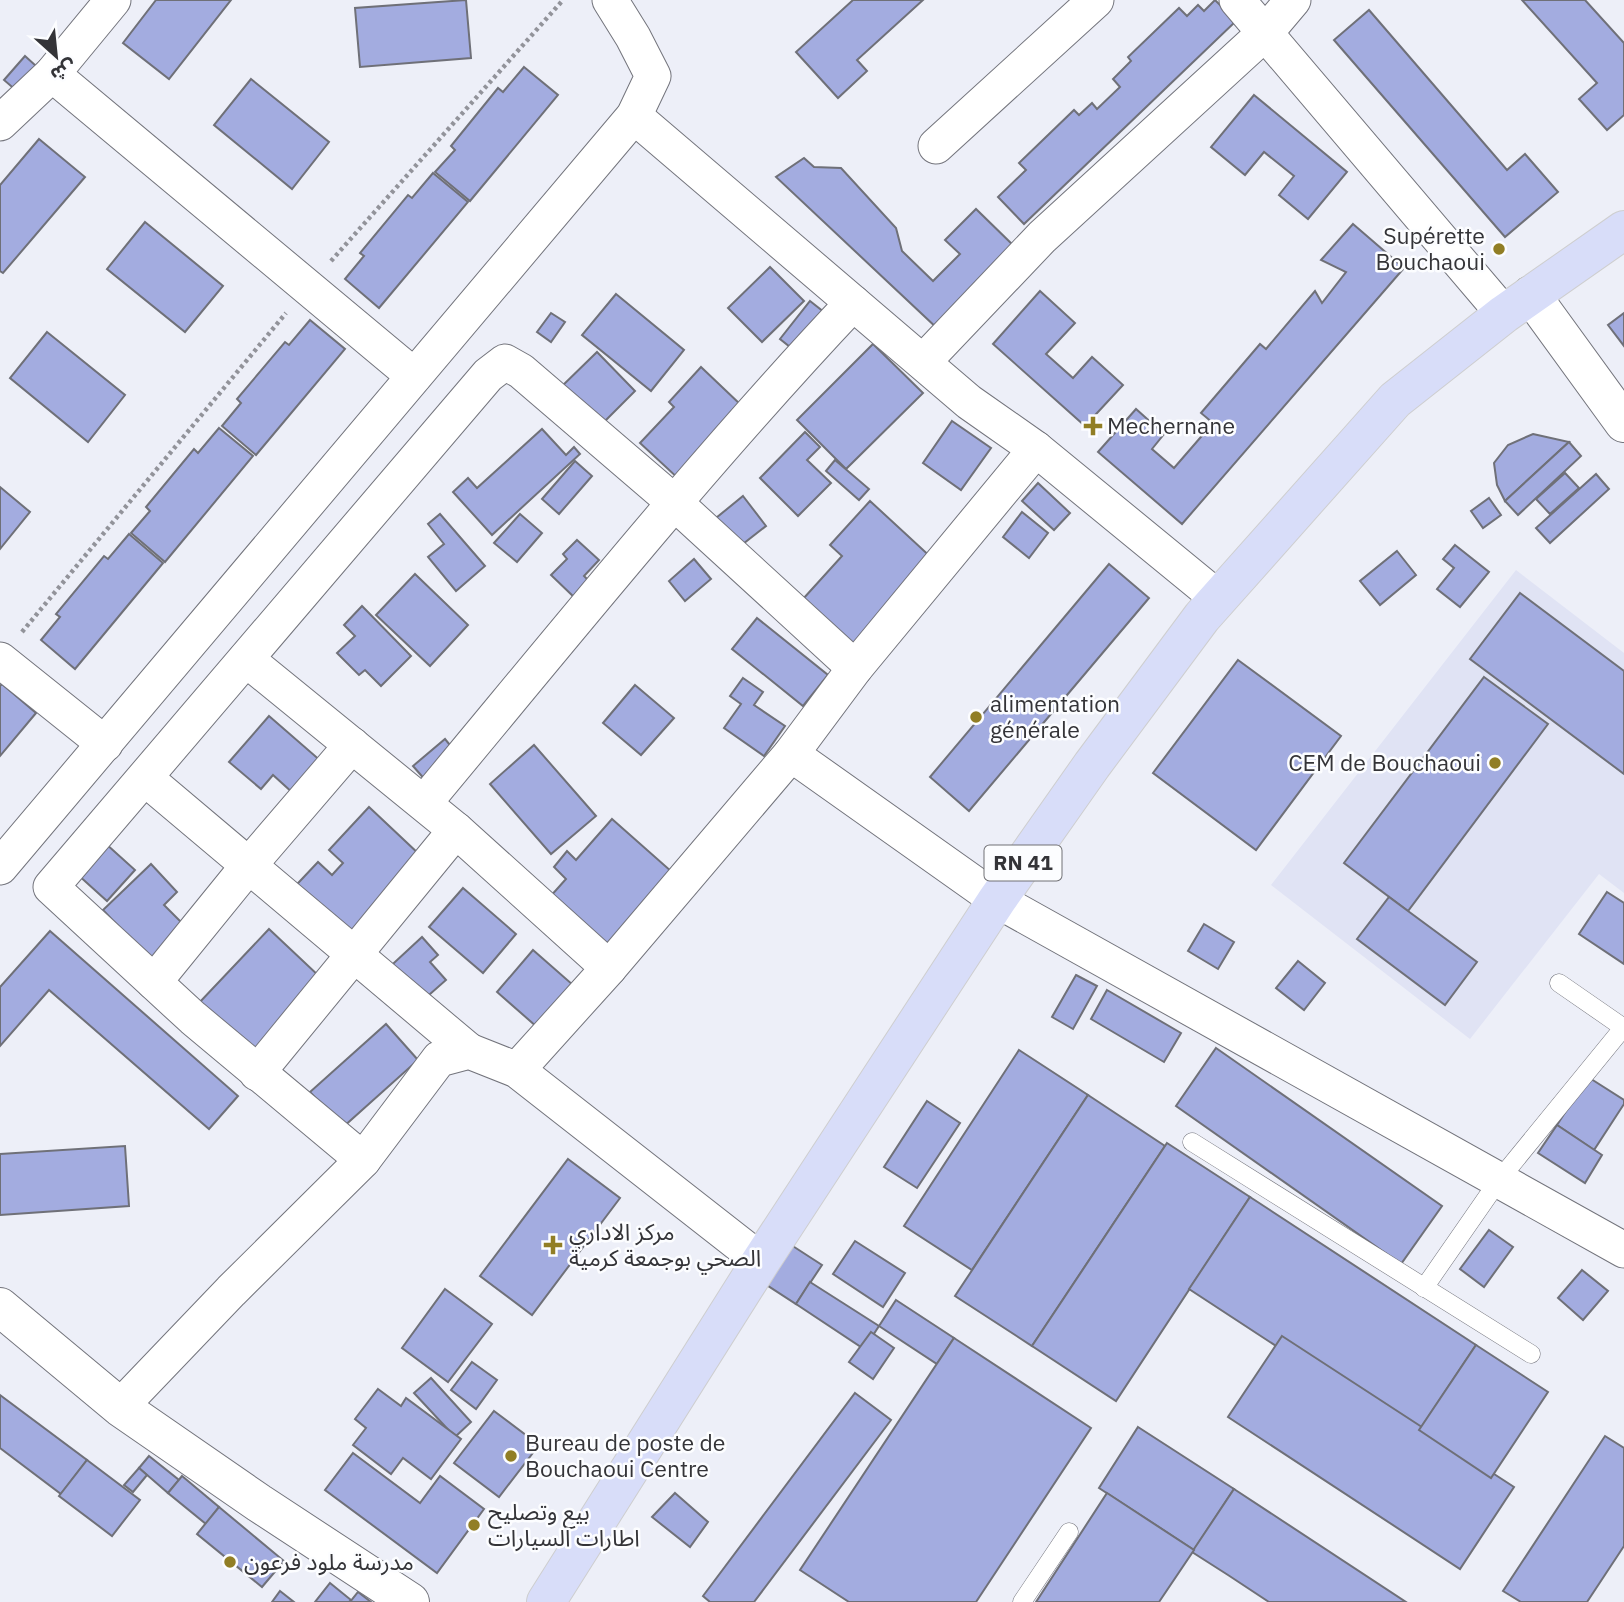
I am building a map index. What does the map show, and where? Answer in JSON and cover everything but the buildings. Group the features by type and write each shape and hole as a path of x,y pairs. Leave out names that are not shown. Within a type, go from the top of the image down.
{"main road":[{"name":"RN 41","path":"546,1602 761,1261 997,900 1092,765 1202,617 1395,400 1518,304 1624,230"},
{"path":"1518,304 1624,423"},
{"path":"0,1307 120,1407 259,1503 410,1602"}],"street":[{"path":"0,123 52,74 113,0"},
{"path":"0,867 634,116 653,76 610,0"},
{"path":"936,146 1096,0"},
{"path":"1237,0 1518,304"},
{"path":"923,362 1042,237 1266,32 1293,0"},
{"path":"52,74 414,376"},
{"path":"634,116 970,402 1036,449 1219,599"},
{"path":"424,803 675,503 786,374 853,303"},
{"path":"363,1160 257,1073 51,887 488,375 505,362 521,371 675,503 855,668"},
{"path":"517,1070 609,968 791,754 855,668 1036,449"},
{"path":"9,649 105,744"},
{"path":"246,659 456,830 609,968"},
{"path":"154,982 249,865 352,745"},
{"path":"791,754 997,900 1624,1250"},
{"path":"145,778 469,1051 517,1070 761,1261"},
{"path":"257,1073 456,830"},
{"path":"120,1407 363,1160 439,1059 469,1051"}],"lane":[{"path":"1424,1288 1499,1180 1624,1028 1559,983"},
{"path":"1192,1142 1531,1354"},
{"path":"1022,1602 1069,1532"}],"path":[{"path":"9,649 308,287 563,0"}],"shaded area":[{"name":"CEM de Bouchaoui","path":"1516,570 1624,653 1624,893 1599,874 1470,1039 1271,885"}],"place":[{"name":"Supérette Bouchaoui","path":"1499,249"},
{"name":"Mechernane","path":"1093,426"},
{"name":"alimentation générale","path":"976,717"},
{"name":"CEM de Bouchaoui","path":"1495,763"},
{"name":"مركز الاداري الصحي بوجمعة كرمية","path":"553,1245"},
{"name":"Bureau de poste de Bouchaoui Centre","path":"511,1456"},
{"name":"بيع وتصليح اطارات السيارات","path":"474,1525"},
{"name":"مدرسة ملود فرعون","path":"230,1562"}]}
